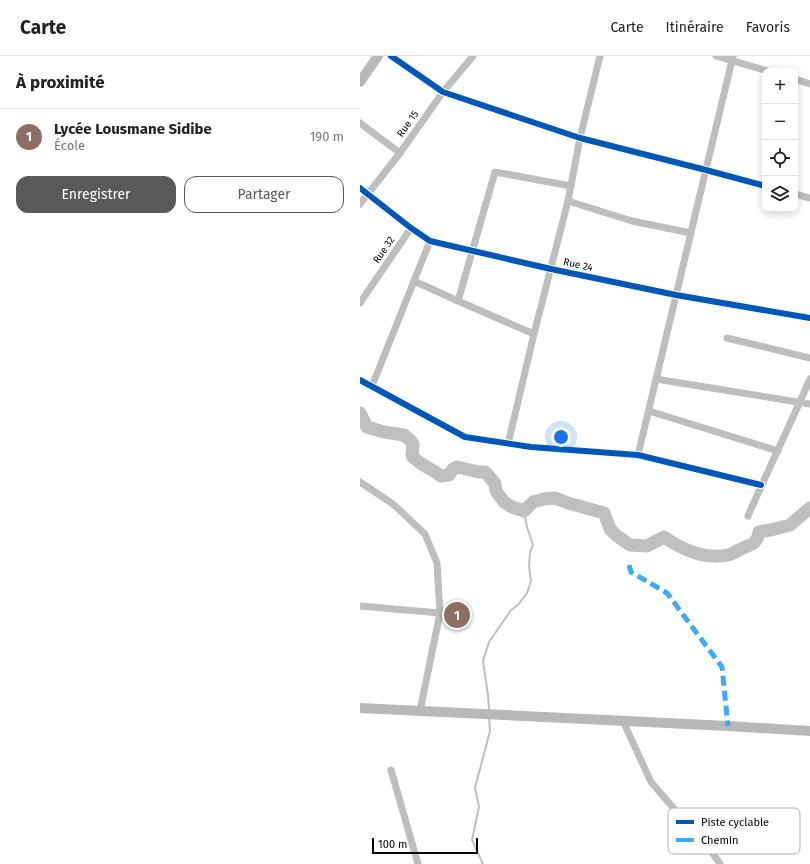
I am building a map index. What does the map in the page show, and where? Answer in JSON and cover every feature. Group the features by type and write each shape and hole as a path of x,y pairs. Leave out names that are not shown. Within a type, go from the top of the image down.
{"main road":[{"path":"360,82 378,56"},
{"path":"360,708 810,731"}],"street":[{"path":"391,56 443,92 580,138 762,185"},
{"name":"Rue 15","path":"360,204 400,153 443,92 473,56"},
{"path":"508,444 534,334 572,186 580,138 600,56"},
{"path":"716,56 732,58 762,69"},
{"path":"638,455 732,58"},
{"path":"798,80 810,84"},
{"path":"360,123 400,153"},
{"path":"458,302 495,172 572,186"},
{"name":"Rue 24","path":"360,188 430,241 551,269 676,295 810,318"},
{"path":"798,195 810,198"},
{"path":"568,201 632,221 691,233"},
{"name":"Rue 32","path":"360,303 411,228"},
{"path":"372,386 430,241"},
{"path":"414,280 458,302 534,334"},
{"path":"727,338 810,358"},
{"path":"656,379 810,404"},
{"path":"748,516 810,379"},
{"path":"360,380 465,437 531,448 638,455 761,485"},
{"path":"649,411 778,451"},
{"path":"360,482 393,504 425,534 437,563 440,613 420,711"},
{"path":"360,606 440,613"},
{"path":"623,721 650,782 673,808"},
{"path":"391,770 418,864"},
{"path":"713,854 720,864"}],"waterway":[{"path":"360,413 367,427 384,432 404,435 413,444 412,456 441,476 449,475 453,469 457,467 485,472 495,484 496,491 504,502 512,507 524,511 533,502 555,498 604,513 610,529 630,545 647,546 664,537 694,553 711,556 728,555 754,543 759,532 790,525 810,508"},
{"path":"489,710 483,661 489,642 511,610 518,605 527,593 531,581 529,567 530,552 533,545 524,511"},
{"path":"483,864 472,840 479,807 475,788 490,731 489,717"}],"marked path":[{"path":"629,565 631,572 667,593 722,667 728,726"}],"cycle path":[{"path":"391,56 443,92 580,138 762,185"},
{"path":"360,188 430,241 551,269 676,295 810,318"},
{"path":"360,380 465,437 531,447 638,455 761,485"}],"place":[{"name":"Lycée Lousmane Sidibe","path":"457,615"}]}
